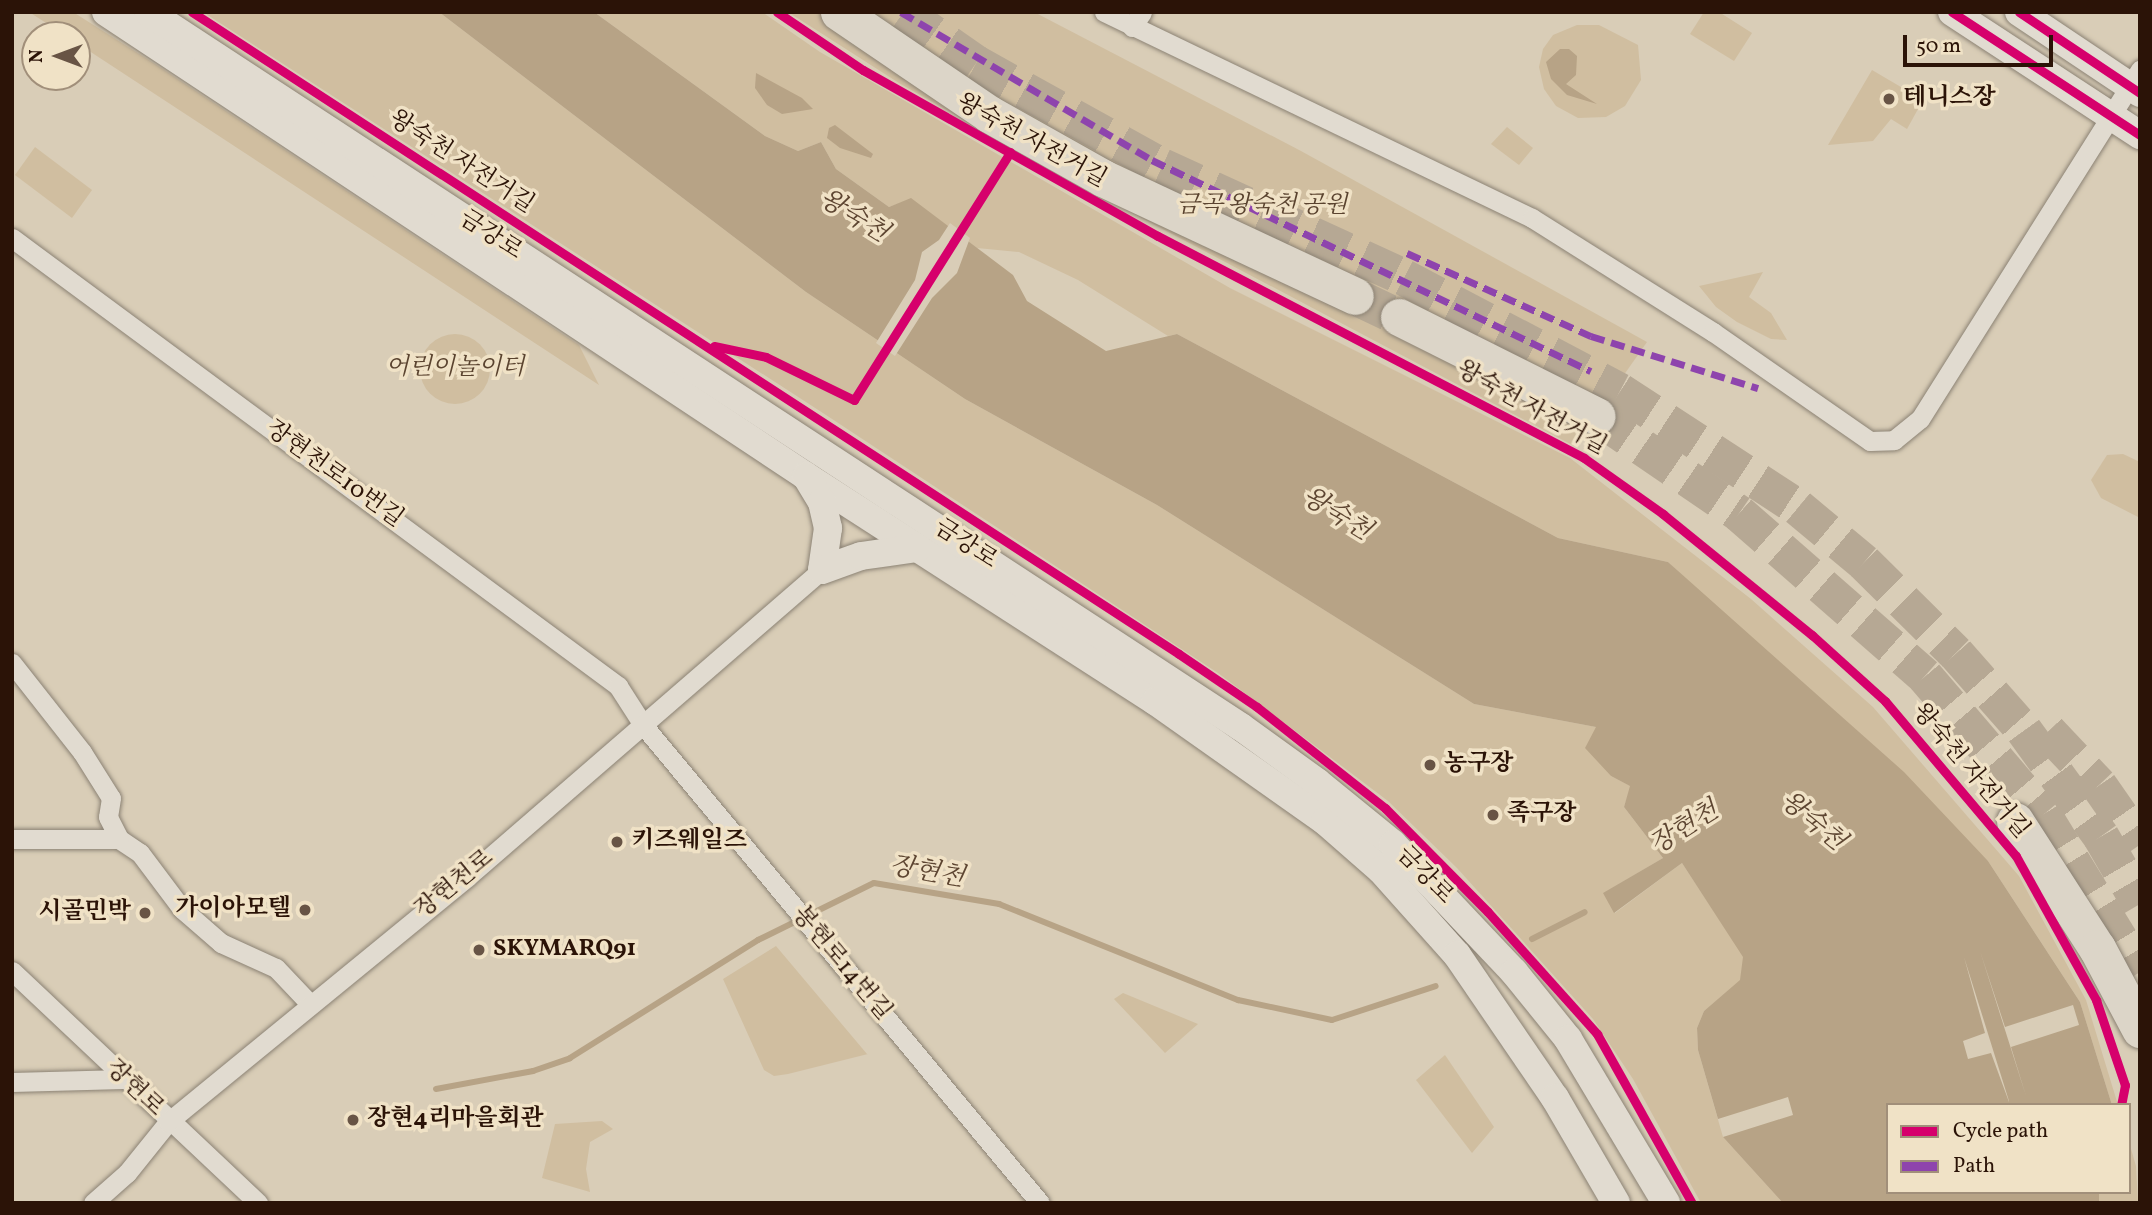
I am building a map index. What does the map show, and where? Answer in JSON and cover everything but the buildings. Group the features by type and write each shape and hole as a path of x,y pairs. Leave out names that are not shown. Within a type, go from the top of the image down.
{"highway":[{"path":"839,12 989,114 1103,178 1355,296"},
{"path":"1399,317 1597,416"},
{"path":"2015,821 2097,948 2140,1029"}],"main road":[{"name":"금강로","path":"106,12 806,477 1154,701 1303,805 1381,870 1486,994 1616,1203"},
{"name":"금강로","path":"148,12 1241,727 1393,844 1514,972 1568,1039 1666,1203"},
{"path":"1952,12 2140,135"},
{"path":"2019,12 2136,83"},
{"path":"806,477 822,502 828,528 822,570 861,556 917,548"}],"street":[{"path":"1104,12 1137,20 1532,218 1767,368 1870,441 1894,440 1920,419 2110,115 2136,83"},
{"name":"장현천로10번길","path":"12,238 618,687 643,725"},
{"name":"장현천로","path":"93,1203 127,1173 168,1122 643,725 822,570"},
{"path":"12,663 82,752 111,798 108,817 119,839 140,853 191,918 220,943 276,968 310,1004"},
{"name":"봉현로14번길","path":"643,725 1040,1203"},
{"path":"12,839 119,839"},
{"name":"장현로","path":"12,971 168,1122 258,1203"},
{"path":"12,1082 123,1079"}],"green space":[{"path":"29,12 73,12 87,21 43,21"},
{"path":"203,12 439,12 806,292 965,399 1157,505 1474,704 1596,727 1611,776 1631,786 1624,807 1663,858 1604,893 1615,913 1682,863 1744,957 1741,980 1704,1011 1697,1028 1698,1050 1723,1137 1783,1203 1701,1203 1633,1079 1593,1019 1457,868 1388,801 1322,751 1218,673 826,415"},
{"path":"594,12 762,12 820,52 1230,288 1570,458 1751,599 1873,707 2019,876 2086,1000 2117,1103 2111,1103 2080,1002 1988,861 1668,562 1558,538 1177,334 1168,336 1078,280 1019,252 977,248 911,199 889,207 836,169 821,142 798,151 765,136"},
{"name":"금곡 왕숙천 공원","path":"788,12 1034,12 1301,151 1647,342 1574,446 1066,178 899,83"},
{"path":"1704,12 1719,12 1752,33 1734,61 1690,34"},
{"path":"91,23 579,345 599,385 91,52"},
{"path":"1577,25 1599,25 1638,45 1641,80 1625,106 1606,117 1578,118 1556,106 1544,89 1539,67 1543,49 1553,35"},
{"path":"1872,70 1923,100 1907,129 1891,119 1873,141 1828,145"},
{"path":"1507,127 1533,148 1519,165 1491,144"},
{"path":"35,147 92,190 72,218 15,175"},
{"path":"1763,272 1749,297 1771,313 1787,340 1771,339 1737,322 1716,307 1699,286"},
{"name":"어린이놀이터","path":"455,334 480,344 490,369 480,394 455,404 430,394 420,369 430,344"},
{"path":"2123,454 2140,462 2140,518 2101,498 2091,480 2107,455"},
{"path":"776,946 868,1054 788,1074 774,1076 764,1070 723,979"},
{"path":"1123,993 1198,1024 1165,1053 1114,999"},
{"path":"1445,1055 1494,1127 1472,1153 1416,1080"},
{"path":"602,1121 613,1129 590,1142 586,1169 590,1192 542,1178 555,1124"},
{"path":"2131,1149 2136,1166 2138,1203 2099,1203 2099,1194 2131,1194"}],"water":[{"name":"왕숙천","path":"439,12 594,12 765,136 798,151 821,142 836,169 889,207 911,198 1013,275 1027,301 1106,351 1177,334 1558,538 1668,562 1904,772 1988,861 2080,1002 2111,1103 1886,1103 1886,1194 2099,1194 2099,1203 1783,1203 1723,1137 1793,1115 1788,1097 1718,1119 1698,1050 1697,1028 1704,1011 1740,980 1743,957 1682,863 1614,913 1603,893 1663,858 1624,807 1630,786 1611,776 1585,748 1596,727 1474,704 1157,505 965,399 806,292","holes":["1980,951 2005,1027 2073,1005 2079,1025 2011,1047 2026,1096","1964,957 2009,1101 1991,1053 1968,1059 1963,1041 1985,1033"]},
{"path":"1560,49 1569,49 1577,56 1576,75 1566,84 1597,104 1567,95 1551,79 1546,62"},
{"path":"756,73 802,98 813,109 782,114 767,105 755,88"},
{"path":"835,125 873,154 871,158 840,148 827,138 829,128"}],"pier":[{"path":"950,223 970,238 957,273 932,298 895,356 876,343 915,280 922,252 939,240"}],"waterway":[{"name":"장현천","path":"436,1089 533,1071 570,1058 758,940 874,883 999,904 1238,1000 1332,1020 1436,986"},
{"name":"장현천","path":"1532,939 1585,912"}],"tunnel":[{"path":"903,12 976,63 1162,166 1404,277 1620,391 1798,507 1864,562 1956,653 2024,730 2101,836 2140,903"},
{"path":"1355,296 1399,317"},
{"path":"1597,416 1739,513 1925,676 2043,814 2140,972"},
{"path":"2048,731 2099,785 2140,844"}],"marked path":[{"path":"901,12 1152,160 1591,371"},
{"path":"1407,253 1591,336 1758,388"}],"cycle path":[{"name":"왕숙천 자전거길","path":"192,12 1179,654 1257,707 1385,808 1488,912 1597,1034 1692,1203"},
{"name":"왕숙천 자전거길","path":"777,12 863,70 1158,236 1584,458 1663,514 1812,635 1885,701 2016,856 2096,1000 2125,1085 2121,1103"},
{"path":"1952,12 2140,135"},
{"path":"2019,12 2140,93"},
{"name":"왕숙천 자전거길","path":"714,346 766,357 854,400 1010,152"}],"place":[{"name":"테니스장","path":"1889,99"},
{"name":"농구장","path":"1430,765"},
{"name":"족구장","path":"1493,815"},
{"name":"키즈웨일즈","path":"617,842"},
{"name":"가이아모텔","path":"305,910"},
{"name":"시골민박","path":"145,913"},
{"name":"SKYMARQ91","path":"479,950"},
{"name":"장현4리마을회관","path":"353,1120"}]}
